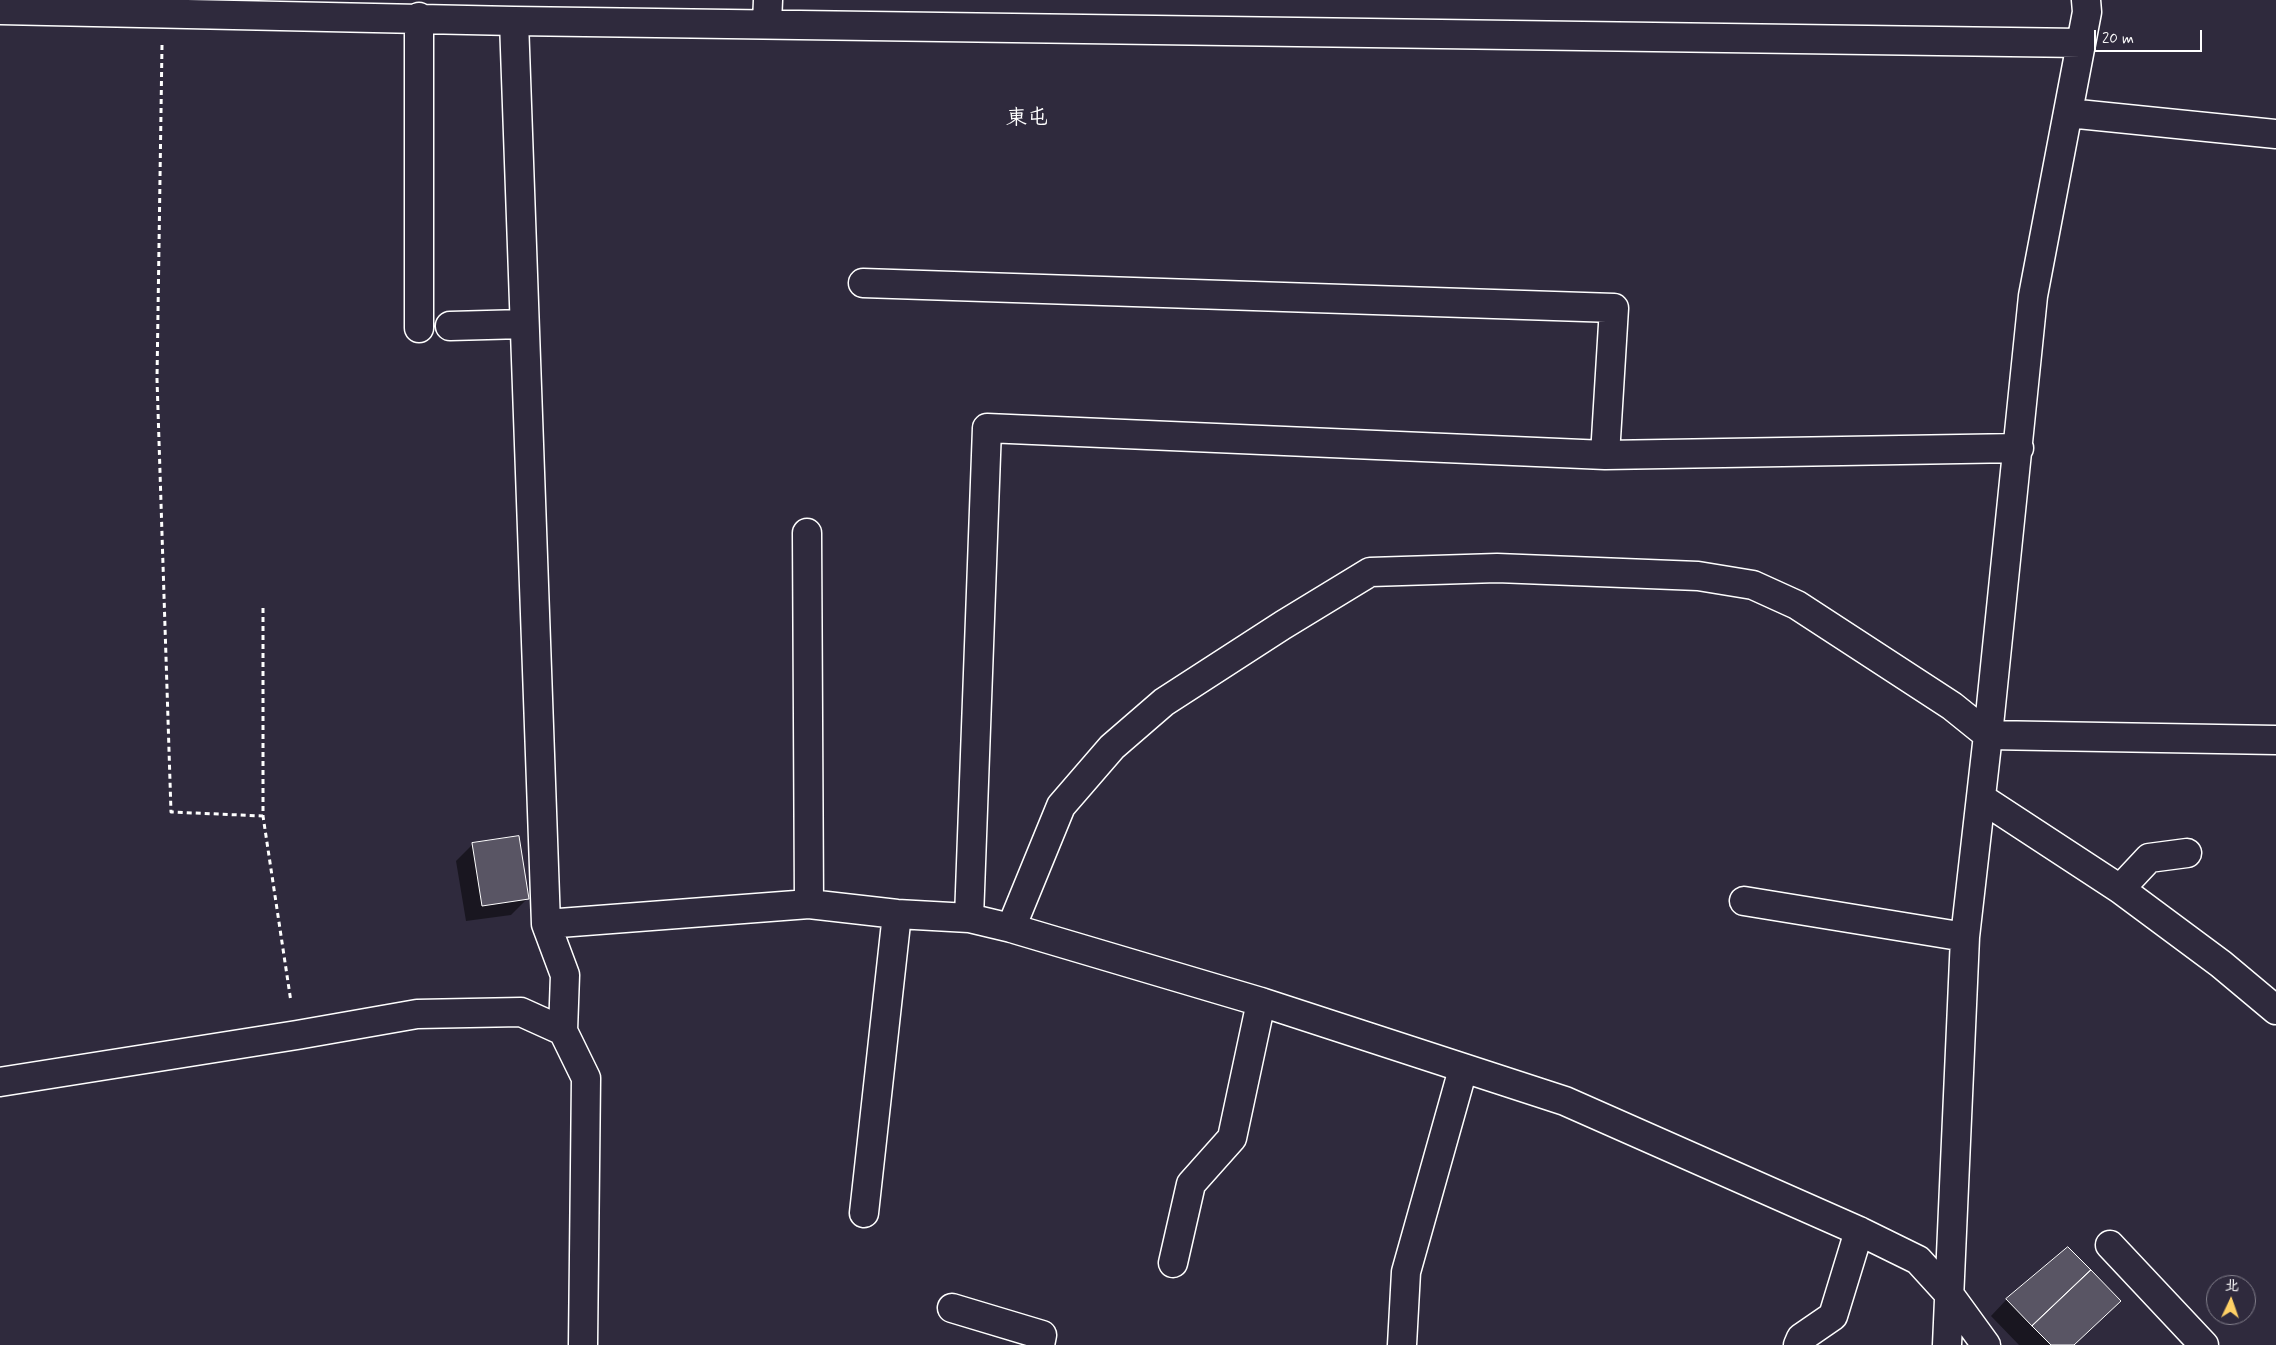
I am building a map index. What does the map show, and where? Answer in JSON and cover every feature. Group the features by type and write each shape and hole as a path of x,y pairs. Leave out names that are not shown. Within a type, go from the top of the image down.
{"street":[{"path":"1947,1345 1965,937 2034,296 2088,12 2086,0"},
{"path":"0,10 162,12 266,7 419,17 514,20 600,10 768,12 2081,44"},
{"path":"419,17 419,328"},
{"path":"514,20 546,924 565,975 564,1031 586,1078 583,1345"},
{"path":"2068,113 2276,134"},
{"path":"863,283 1614,308 1605,455"},
{"path":"450,326 524,324"},
{"path":"969,918 987,428 1605,455 2019,448"},
{"path":"807,533 809,904"},
{"path":"1011,928 1061,806 1112,747 1164,702 1283,625 1370,572 1497,568 1698,576 1753,584 1797,605 1952,706 1988,735 2276,740"},
{"path":"1981,798 2120,889 2221,964 2276,1010"},
{"path":"2120,889 2150,858 2187,853"},
{"path":"1744,901 1965,937"},
{"path":"546,924 809,904 897,914 969,918 1011,928 1261,1002 1565,1101 1859,1231 1918,1260 1949,1294 1986,1345"},
{"path":"864,1213 897,914"},
{"path":"1173,1263 1191,1184 1232,1138 1261,1002"},
{"path":"0,1082 417,1014 521,1012 564,1031"},
{"path":"1402,1345 1406,1272 1463,1069"},
{"path":"1798,1345 1801,1338 1833,1316 1859,1231"},
{"path":"2110,1245 2204,1345"},
{"path":"952,1308 1042,1335 1040,1345"}],"path":[{"path":"162,12 157,379 171,812 263,816"},
{"path":"263,608 263,816 296,1035"}],"building":[{"path":"519,836 529,899 482,906 472,843"},
{"path":"2068,1247 2091,1270 2032,1326 2006,1299"},
{"path":"2091,1270 2121,1301 2074,1345 2051,1345 2032,1326"}],"district":[{"name":"東屯","path":"1027,120"}]}
